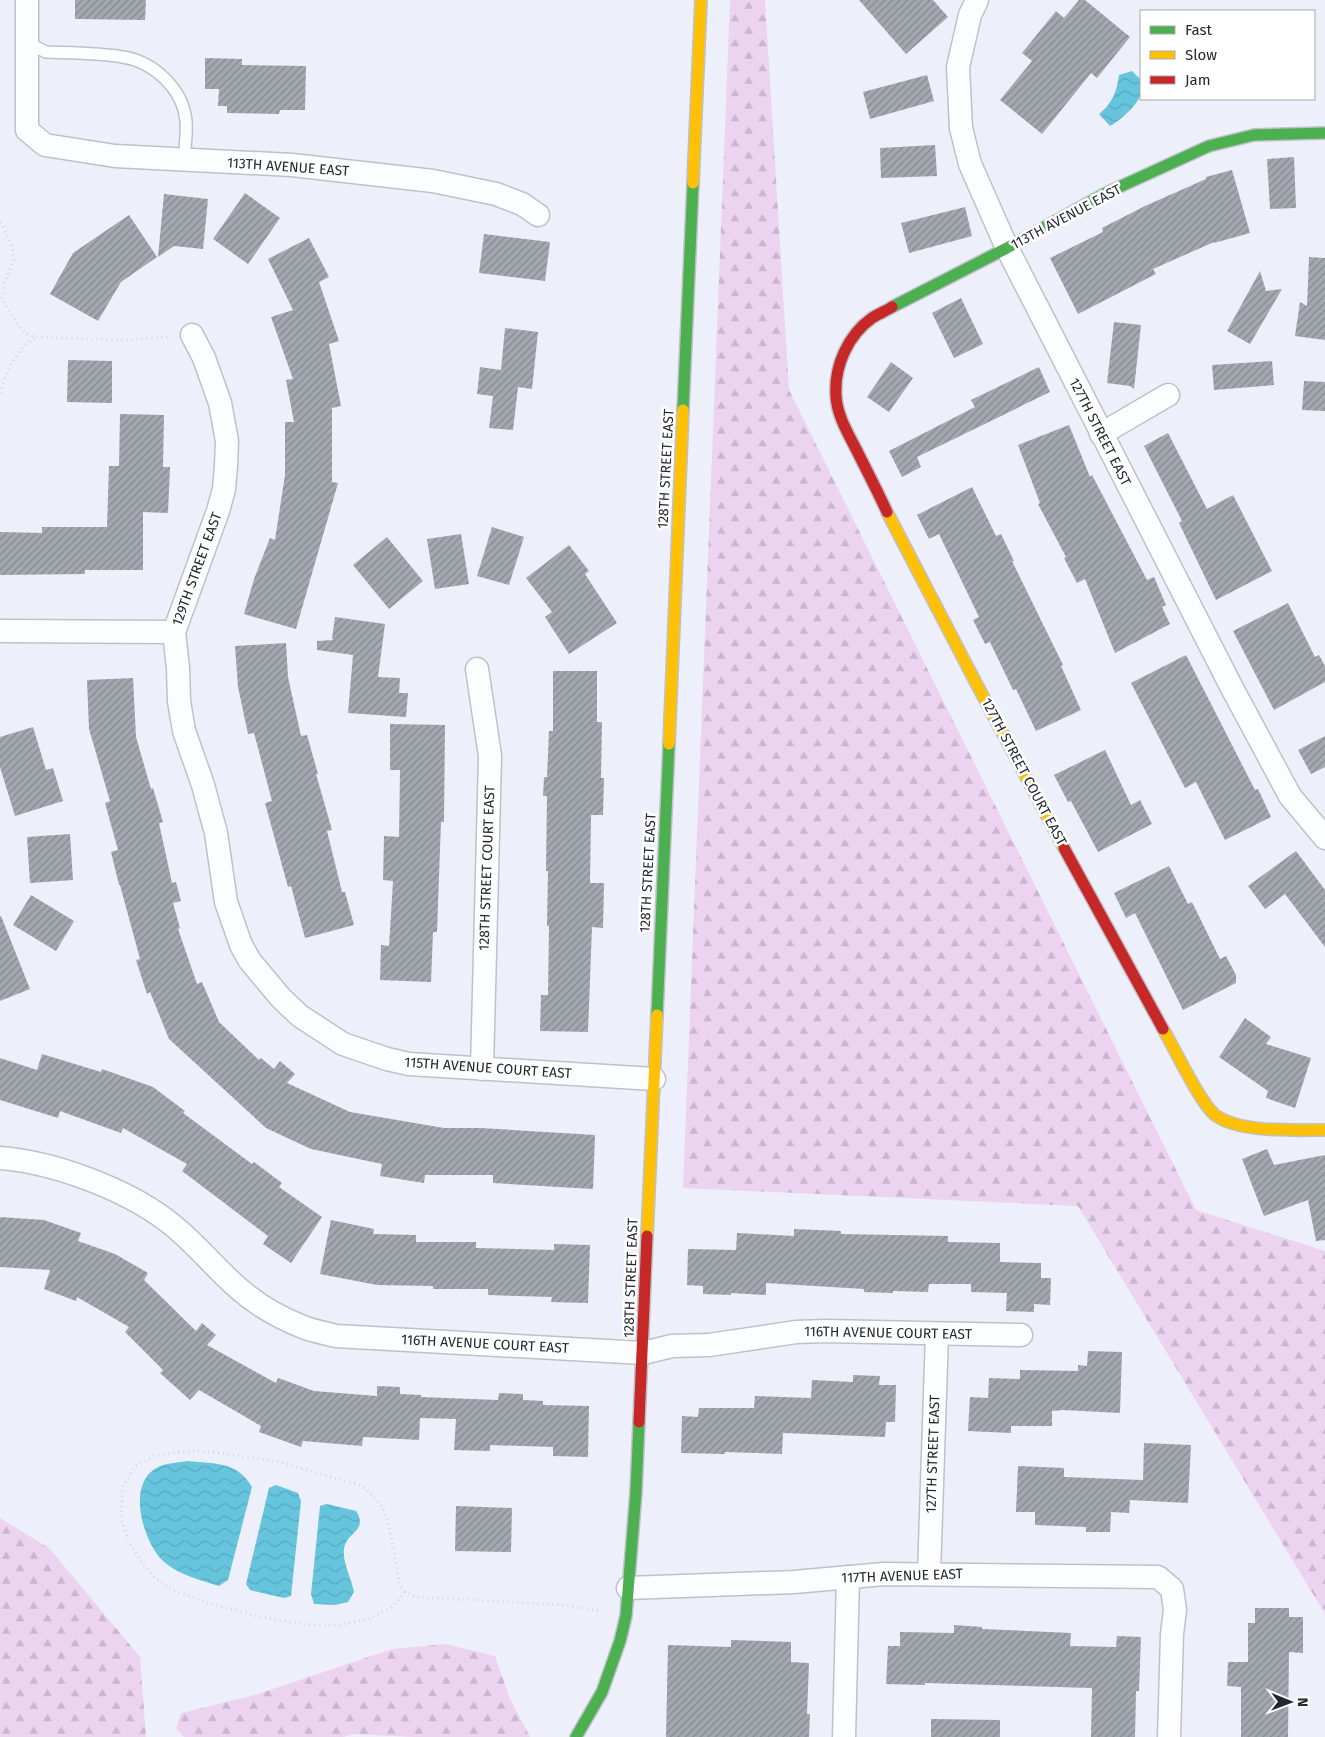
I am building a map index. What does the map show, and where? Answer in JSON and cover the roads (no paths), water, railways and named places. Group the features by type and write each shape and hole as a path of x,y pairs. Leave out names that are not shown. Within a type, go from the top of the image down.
{"street":[{"path":"27,0 27,37"},
{"name":"128TH STREET EAST","path":"576,1737 602,1692 620,1641 626,1616 636,1492 701,0"},
{"name":"127TH STREET EAST","path":"977,0 970,15 958,67 961,128 970,164 1007,248 1232,688 1290,796 1325,838"},
{"name":"113TH AVENUE EAST","path":"27,37 27,130 45,145 115,156 292,165 433,181 496,194 522,204 538,215"},
{"name":"113TH AVENUE EAST","path":"841,366 843,354 848,343 871,319 1007,248 1106,193 1209,146 1254,135 1325,133"},
{"name":"129TH STREET EAST","path":"192,335 204,358 220,403 227,441 224,488 218,511 174,632 179,701 184,731 204,785 212,818 226,902 241,945 250,961 280,998"},
{"name":"127TH STREET COURT EAST","path":"841,366 837,377 836,396 848,433 914,565 1018,761 1200,1095 1216,1115 1232,1123 1271,1129 1325,1130"},
{"path":"1101,434 1168,394"},
{"path":"0,631 174,632"},
{"name":"128TH STREET COURT EAST","path":"477,669 490,756 482,1069"},
{"name":"115TH AVENUE COURT EAST","path":"280,998 300,1016 343,1044 387,1059 409,1064 654,1079"},
{"name":"116TH AVENUE COURT EAST","path":"0,1158 20,1160 54,1168 92,1181 132,1199 166,1220 204,1253 239,1289 279,1316 304,1328 336,1336 643,1352 672,1346 709,1345 796,1332 1021,1335"},
{"name":"127TH STREET EAST","path":"929,1574 937,1334"},
{"name":"117TH AVENUE EAST","path":"628,1588 794,1582 884,1574 1158,1577 1172,1589 1175,1610 1172,1634 1169,1737"},
{"path":"844,1737 848,1577"}],"lane":[{"path":"27,37 36,47 46,52 123,57 141,62 160,74 172,86 182,102 186,121 184,160"}],"water":[{"path":"1132,71 1140,79 1140,97 1128,112 1110,126 1099,114 1113,97 1119,75"},
{"path":"188,1461 224,1465 232,1468 239,1472 252,1487 228,1580 219,1586 183,1573 163,1561 150,1542 141,1516 141,1491 145,1480 152,1471 164,1465"},
{"path":"276,1485 298,1493 301,1501 291,1596 284,1598 250,1590 246,1584 269,1488"},
{"path":"327,1504 356,1511 360,1523 344,1549 344,1559 354,1592 348,1602 335,1605 314,1604 311,1594 320,1506"}]}
